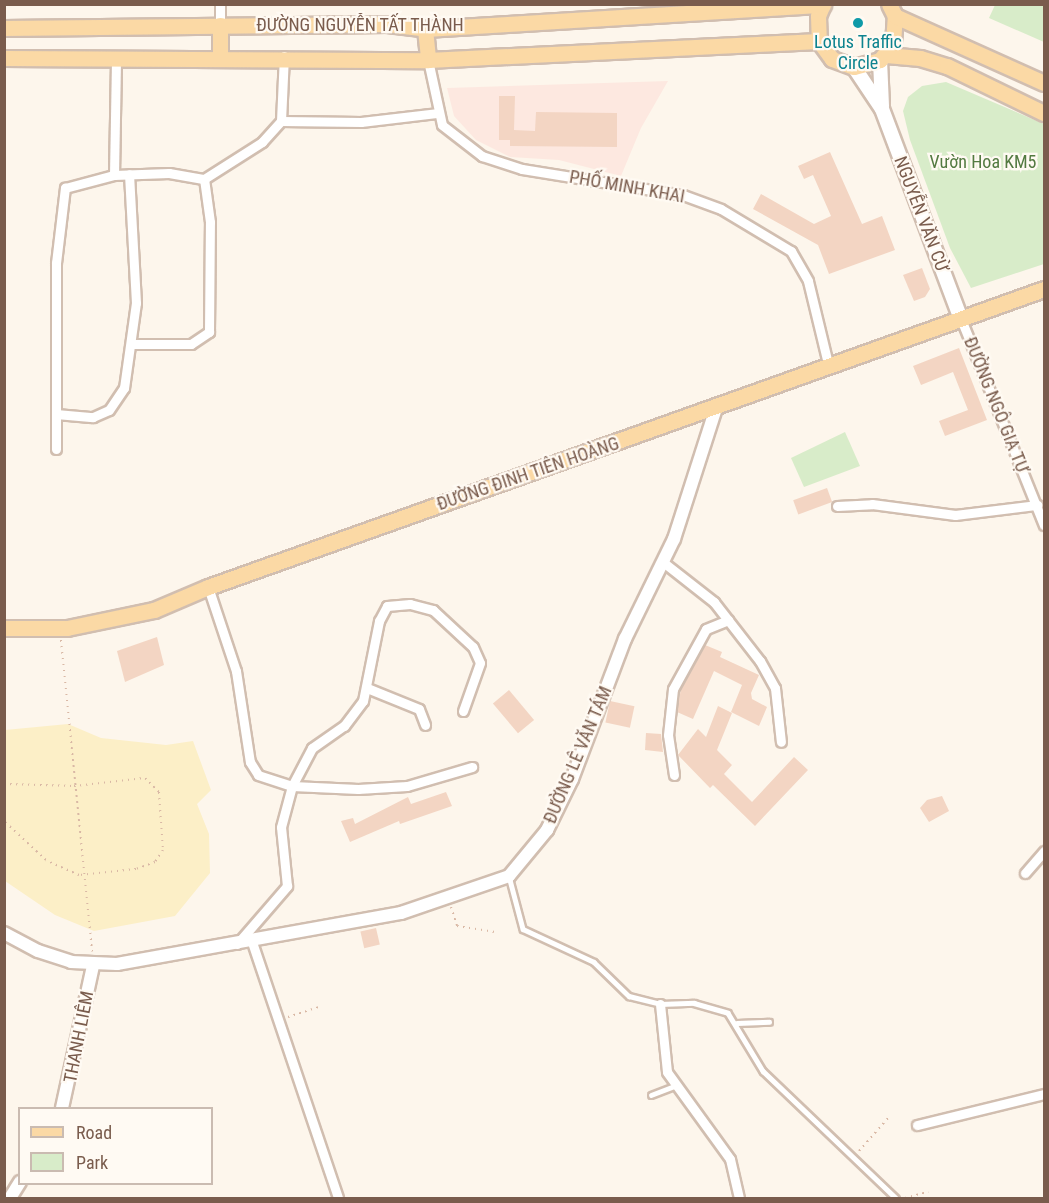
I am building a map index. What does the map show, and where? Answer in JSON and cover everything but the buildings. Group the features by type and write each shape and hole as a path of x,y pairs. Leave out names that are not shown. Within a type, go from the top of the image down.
{"main road":[{"name":"ĐƯỜNG NGUYỄN TẤT THÀNH","path":"4,28 387,24 425,29 823,5"},
{"path":"823,5 816,29 819,41 832,59 854,67 883,58 920,58 947,66 1044,113"},
{"path":"883,58 896,30 892,10"},
{"path":"892,10 1044,83"},
{"path":"220,25 220,57"},
{"path":"425,29 428,60"},
{"name":"ĐƯỜNG NGUYỄN TẤT THÀNH","path":"4,58 284,56 428,60 819,41"},
{"name":"NGUYỄN VĂN CỪ","path":"882,109 883,58"},
{"name":"NGUYỄN VĂN CỪ","path":"854,67 882,109 961,319"},
{"name":"ĐƯỜNG ĐINH TIÊN HOÀNG","path":"4,628 60,629 154,610 208,587 829,368 1044,289"}],"street":[{"path":"220,4 220,25"},
{"path":"56,449 56,263 65,188 114,175 129,174 170,173 204,179 262,142 281,121 284,56"},
{"path":"114,175 116,57"},
{"name":"PHỐ MINH KHAI","path":"428,60 442,125 482,156 522,169 683,195 721,209 791,251 808,281 829,368"},
{"path":"281,121 361,122 438,113"},
{"path":"56,414 93,417 109,410 124,388 133,344 136,303 129,174"},
{"path":"133,344 191,344 209,332 210,222 204,179"},
{"name":"ĐƯỜNG NGÔ GIA TỰ","path":"961,319 1044,525"},
{"name":"ĐƯỜNG LÊ VĂN TÁM","path":"4,933 38,951 93,966 236,945 401,913 508,876 547,830 572,779 625,639 674,539 716,408"},
{"path":"837,506 872,504 956,515 1037,505"},
{"path":"663,562 714,602 760,661 775,688 781,742"},
{"path":"208,587 236,671 252,767 269,781 292,786 388,788 472,767"},
{"path":"236,945 287,886 281,826 292,786 312,748 344,726 367,688 379,621 387,606 422,606 433,610 473,647 480,659 463,711"},
{"path":"674,775 668,735 672,689 706,628 729,620"},
{"path":"367,688 419,709 425,725"},
{"path":"1025,873 1044,851"},
{"path":"252,942 338,1198"},
{"name":"THANH LIÊM","path":"62,1107 93,966"},
{"path":"660,1004 664,1059 675,1086 730,1159 739,1198"},
{"path":"917,1125 1044,1094"},
{"path":"10,1198 18,1185"}],"lane":[{"path":"508,876 524,929 594,962 629,996 660,1004 716,1007 737,1023 763,1071 896,1198"},
{"path":"737,1023 769,1022"},
{"path":"651,1095 675,1086"}],"path":[{"path":"60,629 82,874 93,966"},
{"path":"4,784 74,786 145,778 159,792 164,850 155,862 136,869 82,874 46,860 4,821"},
{"path":"448,898 457,927 496,932"},
{"path":"277,1021 318,1007"},
{"path":"853,1157 889,1117"},
{"path":"905,1198 928,1192"}],"shaded area":[{"path":"668,81 641,128 621,176 559,160 510,157 476,140 454,116 447,88"}],"green space":[{"path":"995,5 1044,5 1044,42 989,18"},
{"name":"Vườn Hoa KM5","path":"946,82 1044,124 1044,264 971,288 950,248 910,140 903,111 908,97 922,86"},
{"path":"845,432 860,466 804,487 791,458"}],"sand":[{"path":"68,724 101,738 166,745 193,741 211,790 197,804 209,834 210,873 175,916 94,931 55,915 5,881 5,730"}],"place":[{"name":"Lotus Traffic Circle","path":"858,23"}]}
